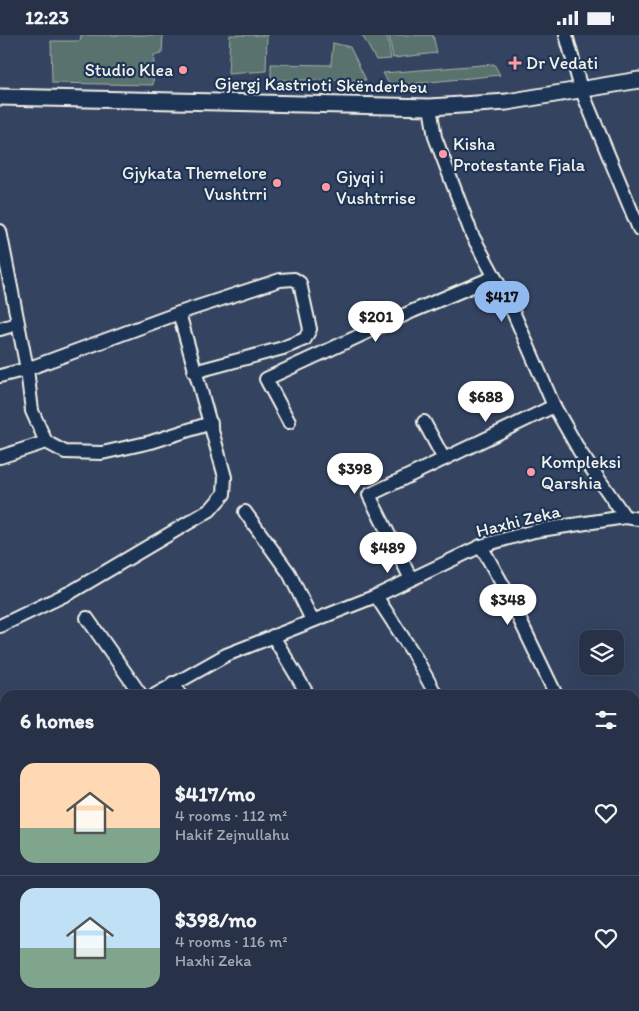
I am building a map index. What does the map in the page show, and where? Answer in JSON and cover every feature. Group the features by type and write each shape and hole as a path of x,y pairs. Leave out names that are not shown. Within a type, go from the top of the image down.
{"street":[{"path":"566,35 581,89 639,229"},
{"name":"Gjergj Kastrioti Skënderbeu","path":"0,97 430,107 507,102 639,80"},
{"path":"430,107 435,137 472,235 511,307 554,406 580,452 625,517"},
{"path":"0,231 27,369 32,411 46,442 65,452 102,453 151,442 211,423"},
{"path":"290,422 266,379 413,311 494,277"},
{"path":"0,376 27,369 179,313 280,279 294,279 300,283 310,329 305,339 283,348 194,372"},
{"path":"0,626 73,591 210,510 224,494 225,477 179,313"},
{"path":"0,329 17,324"},
{"path":"411,579 369,495 554,406"},
{"path":"424,422 444,459"},
{"path":"0,457 46,442"},
{"path":"244,511 289,573 312,620"},
{"name":"Haxhi Zeka","path":"162,690 226,655 376,596 480,546 534,531 625,517 639,519"},
{"path":"480,546 504,587 554,690"},
{"path":"376,596 413,653 433,690"},
{"path":"87,618 137,690"},
{"path":"274,636 305,690"},
{"path":"173,683 177,690"}],"green space":[{"path":"81,35 163,35 162,54 154,55 153,85 52,83 51,41 80,41"},
{"path":"230,35 267,35 266,71 228,74"},
{"path":"362,35 387,35 391,59 376,60"},
{"path":"389,35 433,35 437,53 393,58"},
{"path":"333,43 350,47 366,80 271,80 271,64 331,65"},
{"path":"494,64 500,75 390,86 383,73"}],"place":[{"name":"Dr Vedati","path":"515,63"},
{"name":"Studio Klea","path":"183,70"},
{"name":"Kisha Protestante Fjala","path":"443,154"},
{"name":"Gjykata Themelore Vushtrri","path":"277,183"},
{"name":"Gjyqi i Vushtrrise","path":"326,187"},
{"name":"Kompleksi Qarshia","path":"531,472"}]}
